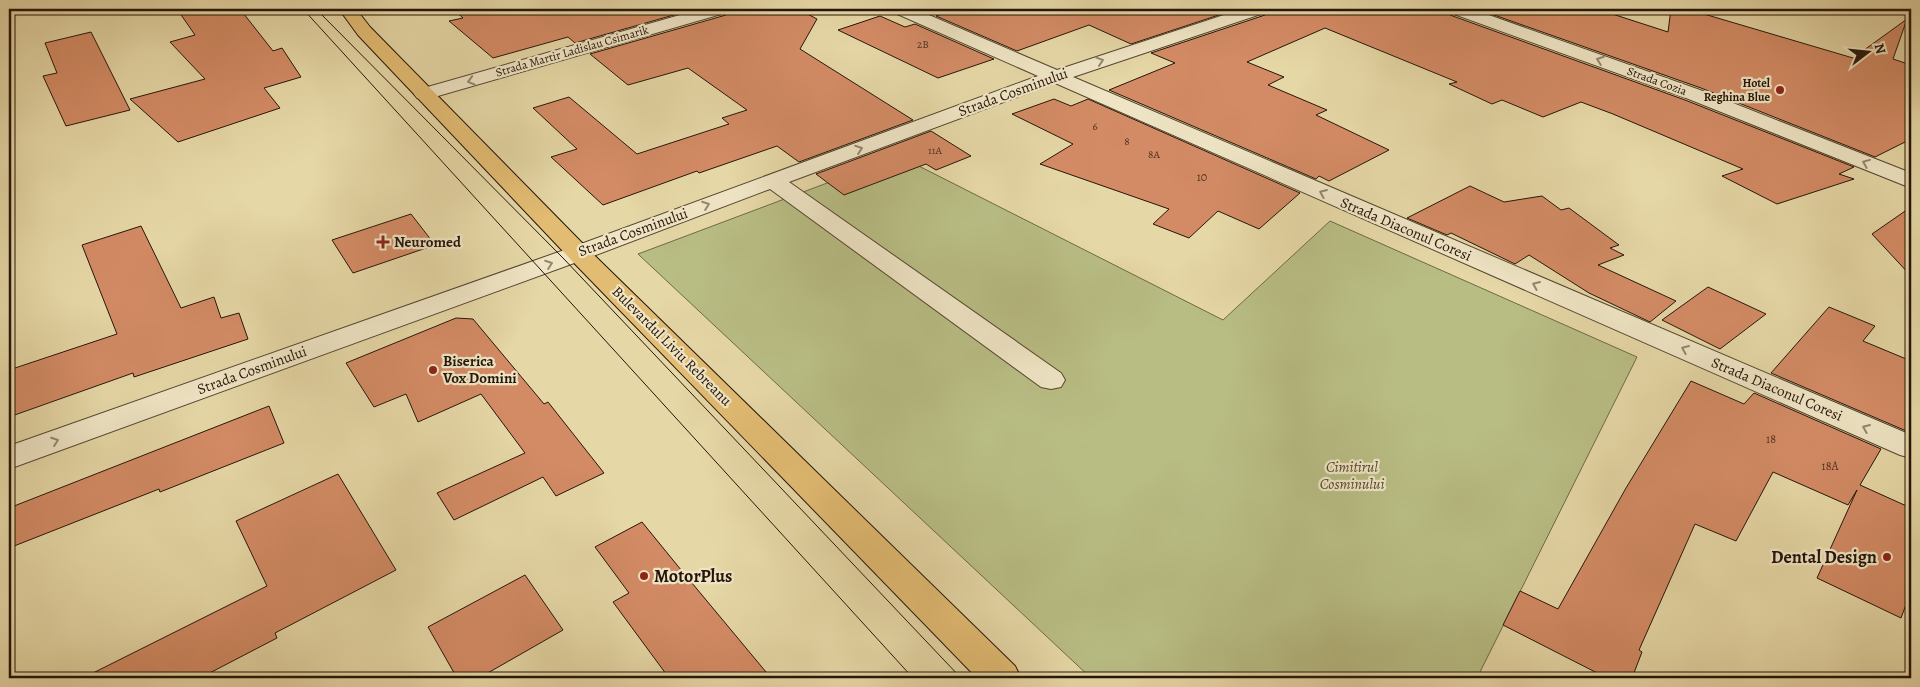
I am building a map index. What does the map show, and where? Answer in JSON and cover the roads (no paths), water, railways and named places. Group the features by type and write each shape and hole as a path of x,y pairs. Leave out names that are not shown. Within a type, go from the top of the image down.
{"main road":[{"name":"Bulevardul Liviu Rebreanu","path":"347,9 364,31 579,253 1002,678"}],"street":[{"name":"Strada Martir Ladislau Csimarik","path":"424,94 720,9"},
{"name":"Strada Diaconul Coresi","path":"901,9 1911,447"},
{"name":"Strada Cosminului","path":"9,458 579,253 1054,76 1258,9"},
{"name":"Strada Cozia","path":"1457,9 1693,94 1911,181"},
{"path":"773,180 1050,380"}],"tram line":[{"path":"303,9 913,678"},
{"path":"316,9 563,258 961,678"}],"place":[{"name":"Hotel Reghina Blue","path":"1780,90"},
{"name":"Neuromed","path":"383,242"},
{"name":"Biserica Vox Domini","path":"433,370"},
{"name":"Dental Design","path":"1887,557"},
{"name":"MotorPlus","path":"644,576"}],"park label":[{"name":"Cimitirul Cosminului","path":"1352,476"}]}
